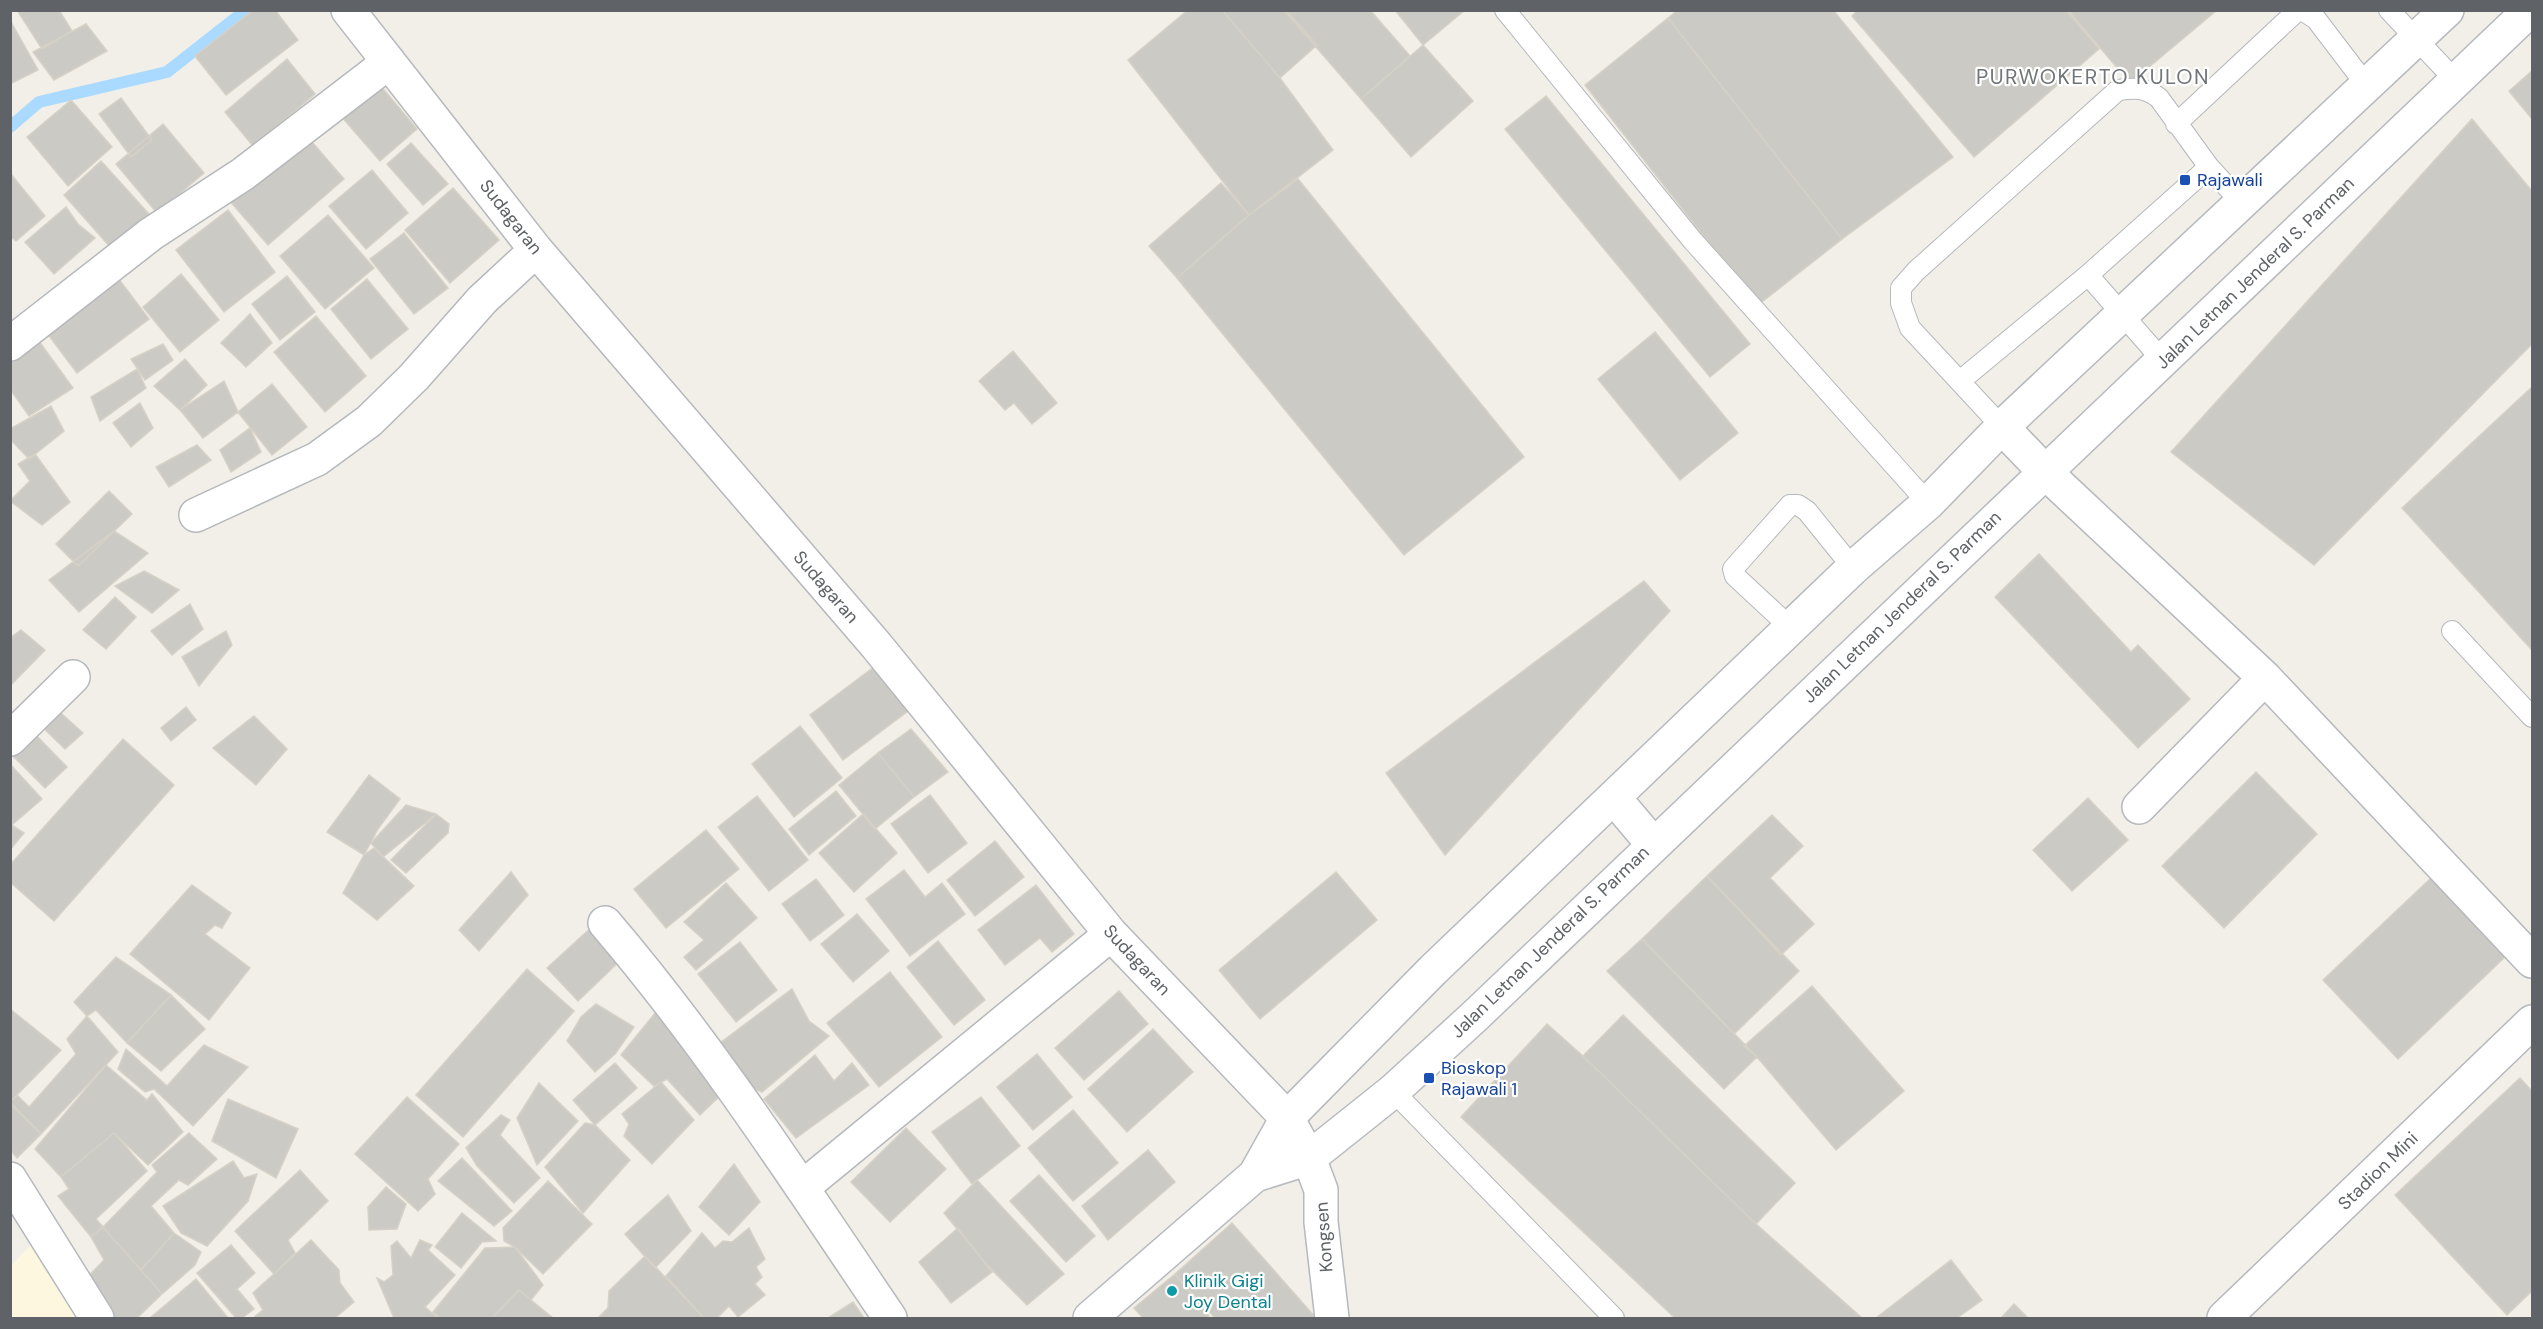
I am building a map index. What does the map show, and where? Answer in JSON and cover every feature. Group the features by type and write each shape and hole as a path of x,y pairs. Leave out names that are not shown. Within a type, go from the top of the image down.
{"street":[{"name":"Sudagaran","path":"348,10 536,249 876,645 1111,934 1287,1118 1309,1158"},
{"name":"Jalan Letnan Jenderal S. Parman","path":"1090,1318 1255,1175 1287,1118 1432,970 1792,629 1853,568 1928,503 2002,426 2123,316 2447,10"},
{"name":"Jalan Letnan Jenderal S. Parman","path":"1255,1175 1309,1158 1392,1091 1475,1016 2530,10"},
{"path":"10,344 151,234 243,174 389,62"},
{"path":"196,515 317,459 369,421 414,377 482,300 536,249"},
{"path":"2002,426 2044,471 2265,678 2532,962"},
{"path":"10,739 73,677"},
{"path":"2139,807 2265,678"},
{"path":"1614,798 1653,844"},
{"path":"605,923 657,983 804,1187 890,1318"},
{"path":"804,1187 1111,934"},
{"name":"Stadion Mini","path":"2232,1316 2532,1022"},
{"name":"Kongsen","path":"1309,1158 1321,1190 1321,1222 1332,1318"},
{"path":"10,1179 97,1318"}],"lane":[{"path":"1505,10 1693,241 1928,503"},
{"path":"2176,124 2300,10 2316,19 2367,86"},
{"path":"2389,10 2415,41 2455,80"},
{"path":"2002,426 1910,328 1901,303 1901,288 1916,271 2118,90 2138,88 2149,91 2159,98 2209,167 2242,202"},
{"path":"1960,381 2088,274 2209,167"},
{"path":"2088,274 2163,361"},
{"path":"1792,629 1735,576 1733,569 1790,505 1798,505 1807,511 1853,568"},
{"path":"2452,631 2532,717"},
{"path":"1392,1091 1614,1318"}],"shaded area":[{"path":"35,1241 86,1318 11,1318 10,1267"}],"building":[{"path":"17,10 59,10 72,31 42,49"},
{"path":"253,10 275,10 298,40 226,95 195,56"},
{"path":"1188,10 1222,10 1280,78 1333,150 1249,215 1128,60"},
{"path":"1222,10 1286,10 1317,45 1280,78"},
{"path":"1284,10 1370,10 1410,56 1361,99"},
{"path":"1395,10 1465,10 1423,45"},
{"path":"1678,10 1833,10 1953,157 1842,239 1668,18"},
{"path":"1858,10 2066,10 2099,49 1974,157 1852,16"},
{"path":"2068,10 2217,10 2130,83"},
{"path":"1668,18 1842,239 1758,305 1585,85"},
{"path":"10,20 38,70 10,84"},
{"path":"86,24 107,51 54,80 33,52"},
{"path":"1423,45 1473,101 1411,157 1361,99"},
{"path":"287,59 315,94 253,146 225,112"},
{"path":"2532,71 2532,119 2509,91"},
{"path":"379,84 417,129 380,161 341,116"},
{"path":"1546,96 1750,344 1710,377 1505,129"},
{"path":"121,98 152,140 131,157 99,114"},
{"path":"71,100 112,147 68,186 27,137"},
{"path":"2472,119 2532,191 2532,344 2314,565 2171,452"},
{"path":"163,124 204,173 157,213 116,164"},
{"path":"305,134 344,179 268,245 229,200"},
{"path":"411,143 448,184 423,205 387,164"},
{"path":"101,161 149,214 111,248 64,195"},
{"path":"372,170 408,213 366,249 329,206"},
{"path":"10,173 45,216 16,241 10,236"},
{"path":"1298,179 1524,457 1404,555 1177,278 1249,215"},
{"path":"1221,183 1249,215 1177,278 1149,246"},
{"path":"453,188 499,240 450,283 405,230"},
{"path":"66,207 78,224 95,238 54,274 25,242"},
{"path":"228,210 275,272 224,312 176,250"},
{"path":"328,215 374,268 325,309 280,256"},
{"path":"404,233 448,288 414,314 370,259"},
{"path":"112,270 149,319 77,373 40,324"},
{"path":"181,274 219,320 180,352 143,307"},
{"path":"287,276 315,312 280,340 252,304"},
{"path":"367,279 408,329 371,359 331,309"},
{"path":"250,314 272,343 246,367 221,343"},
{"path":"316,316 366,376 325,412 274,352"},
{"path":"1655,332 1738,433 1680,480 1598,379"},
{"path":"36,337 73,388 29,416 10,389 10,356"},
{"path":"163,344 173,360 145,380 131,359"},
{"path":"1013,351 1057,403 1032,424 1014,403 1005,410 979,381"},
{"path":"185,359 207,385 180,410 154,386"},
{"path":"137,369 146,388 100,421 91,397"},
{"path":"224,381 238,412 203,438 180,410"},
{"path":"272,384 307,427 272,455 238,412"},
{"path":"2532,387 2532,650 2402,508"},
{"path":"140,403 153,428 131,447 113,423"},
{"path":"51,406 64,431 29,459 10,439 10,429"},
{"path":"250,428 261,452 231,472 220,450"},
{"path":"197,445 211,460 169,487 156,467"},
{"path":"35,454 70,502 42,525 10,501 30,481 18,464"},
{"path":"109,491 132,514 78,566 56,544"},
{"path":"114,531 148,553 79,612 49,580"},
{"path":"2039,554 2131,652 2138,645 2190,699 2138,748 1995,597"},
{"path":"144,571 179,590 152,613 115,586"},
{"path":"1644,581 1670,611 1445,855 1386,773"},
{"path":"115,597 136,617 106,649 83,630"},
{"path":"190,604 203,629 172,655 151,631"},
{"path":"21,630 45,650 11,685 10,638"},
{"path":"226,631 232,645 199,686 182,657"},
{"path":"874,667 908,711 843,760 810,715"},
{"path":"52,705 83,733 65,749 35,720"},
{"path":"186,707 196,720 171,741 161,728"},
{"path":"254,716 287,749 256,785 213,748"},
{"path":"800,726 842,778 794,817 752,764"},
{"path":"911,729 948,772 914,797 878,753"},
{"path":"31,730 67,767 45,788 10,753"},
{"path":"123,739 174,785 54,921 10,882 10,865"},
{"path":"878,753 914,797 875,829 839,785"},
{"path":"10,764 42,799 13,824 10,820"},
{"path":"2256,772 2317,834 2224,928 2162,866"},
{"path":"369,775 400,799 378,829 364,855 327,832"},
{"path":"836,791 856,816 809,855 789,829"},
{"path":"930,795 967,843 928,873 891,824"},
{"path":"757,796 808,860 769,891 718,827"},
{"path":"2088,798 2128,840 2072,891 2033,850"},
{"path":"406,805 436,814 383,857 371,843"},
{"path":"436,814 449,824 448,833 406,873 391,860"},
{"path":"863,814 897,853 854,892 819,853"},
{"path":"1772,815 1803,846 1770,878 1814,924 1781,955 1707,876"},
{"path":"10,824 24,833 10,850"},
{"path":"706,830 739,869 666,928 634,889"},
{"path":"995,841 1024,877 975,916 947,880"},
{"path":"374,848 414,886 377,920 343,893 364,855"},
{"path":"904,870 925,897 942,883 965,914 910,956 866,899"},
{"path":"511,872 528,895 479,951 459,930"},
{"path":"1336,872 1377,920 1260,1019 1219,970"},
{"path":"1707,876 1799,971 1734,1034 1642,939"},
{"path":"2431,878 2505,957 2398,1059 2323,980"},
{"path":"816,879 844,915 810,941 782,904"},
{"path":"726,883 757,918 696,970 684,957 704,940 684,922"},
{"path":"192,885 231,913 222,928 215,925 205,934 250,968 209,1020 130,954"},
{"path":"1036,885 1074,934 1052,952 1040,938 1005,965 978,930"},
{"path":"857,914 889,951 853,982 821,944"},
{"path":"595,924 625,956 578,1001 547,968"},
{"path":"1642,939 1757,1057 1724,1089 1607,971"},
{"path":"938,941 985,1000 954,1025 907,967"},
{"path":"740,942 777,990 736,1022 698,974"},
{"path":"116,957 171,995 127,1043 96,1010 87,1016 74,1002"},
{"path":"527,969 574,1011 463,1137 416,1095"},
{"path":"890,972 942,1037 879,1087 827,1023"},
{"path":"1812,986 1904,1091 1836,1150 1757,1057 1744,1046"},
{"path":"792,989 809,1021 829,1036 762,1092 729,1077 712,1049"},
{"path":"1119,991 1148,1024 1084,1080 1055,1048"},
{"path":"171,995 205,1029 161,1071 127,1043"},
{"path":"596,1004 634,1027 615,1054 595,1072 567,1041 581,1017"},
{"path":"10,1009 61,1050 10,1102"},
{"path":"656,1012 726,1090 700,1115 667,1079 654,1086 621,1055"},
{"path":"1623,1015 1795,1183 1756,1224 1583,1056"},
{"path":"87,1016 118,1052 41,1134 10,1102 17,1095 29,1107 76,1054 67,1039"},
{"path":"1547,1024 1756,1224 1862,1318 1675,1318 1461,1117"},
{"path":"1153,1029 1193,1072 1127,1132 1088,1089"},
{"path":"204,1045 248,1067 193,1126 154,1089 145,1092 118,1069 126,1049 167,1086"},
{"path":"1037,1054 1072,1097 1033,1130 997,1087"},
{"path":"815,1055 834,1081 852,1063 869,1085 796,1138 764,1099"},
{"path":"615,1063 637,1088 595,1125 573,1100"},
{"path":"106,1065 147,1100 152,1094 183,1132 148,1165 114,1133 61,1177 35,1149"},
{"path":"2520,1078 2532,1091 2532,1291 2507,1315 2395,1195"},
{"path":"661,1082 694,1120 652,1164 624,1136 629,1124 622,1114"},
{"path":"539,1083 578,1121 537,1165 517,1118"},
{"path":"407,1097 459,1144 428,1179 435,1194 418,1211 355,1154"},
{"path":"981,1097 1020,1146 972,1184 932,1132"},
{"path":"228,1099 298,1129 276,1178 212,1141"},
{"path":"10,1104 41,1134 17,1158 10,1150"},
{"path":"1073,1110 1118,1163 1073,1201 1028,1148"},
{"path":"501,1115 510,1120 500,1135 540,1178 514,1203 477,1166 466,1148"},
{"path":"585,1123 595,1125 630,1160 583,1213 545,1167"},
{"path":"906,1128 946,1169 890,1222 851,1182"},
{"path":"114,1133 147,1171 96,1219 103,1227 91,1237 58,1196 69,1189 61,1177"},
{"path":"189,1133 217,1159 188,1185 179,1180 151,1206 174,1233 141,1270 103,1227 157,1172 152,1165"},
{"path":"1148,1150 1175,1182 1108,1240 1082,1206"},
{"path":"462,1158 512,1211 494,1226 438,1181"},
{"path":"233,1161 244,1178 257,1174 248,1201 207,1246 181,1233 163,1206"},
{"path":"734,1164 760,1202 729,1235 699,1207"},
{"path":"300,1170 328,1201 288,1240 295,1253 274,1274 235,1231"},
{"path":"1039,1175 1095,1236 1066,1262 1010,1201"},
{"path":"977,1180 1064,1274 1027,1305 987,1265 944,1213"},
{"path":"548,1181 592,1224 543,1274 515,1247 504,1241 503,1228"},
{"path":"386,1187 406,1204 397,1229 369,1230 368,1207"},
{"path":"668,1195 691,1231 655,1268 625,1234"},
{"path":"462,1213 496,1241 482,1242 461,1268 435,1247"},
{"path":"1232,1223 1316,1318 1215,1318 1175,1274"},
{"path":"103,1227 162,1294 137,1318 113,1318 81,1284 104,1260 91,1237"},
{"path":"749,1228 765,1259 756,1267 762,1277 755,1284 765,1295 738,1317 729,1306 717,1318 704,1318 666,1276 702,1233 715,1248 723,1241 732,1242"},
{"path":"958,1228 992,1272 951,1303 919,1262"},
{"path":"174,1233 201,1252 195,1265 162,1294 141,1270"},
{"path":"311,1240 339,1270 340,1283 354,1302 335,1318 253,1318 263,1310 253,1293"},
{"path":"420,1240 432,1245 428,1250 455,1275 425,1307 438,1318 394,1318 377,1278 384,1282 393,1275 391,1246 397,1241 411,1258"},
{"path":"231,1245 255,1273 237,1289 254,1309 242,1318 236,1318 197,1273"},
{"path":"515,1247 543,1285 531,1300 519,1290 492,1318 440,1318 433,1312 485,1248"},
{"path":"645,1256 702,1316 699,1318 598,1318 608,1308 609,1291"},
{"path":"1951,1260 1982,1300 1957,1318 1876,1318"},
{"name":"Klinik Gigi Joy Dental","path":"1175,1274 1209,1316 1206,1318 1143,1318 1134,1308"},
{"path":"196,1279 228,1318 150,1318"},
{"path":"519,1290 531,1300 553,1318 492,1318"},
{"path":"853,1302 864,1318 828,1318"},
{"path":"2014,1304 2028,1318 2001,1318"}],"waterway":[{"path":"10,127 39,102 167,72 246,10"}],"place":[{"name":"Rajawali","path":"2185,180"},
{"name":"Bioskop Rajawali 1","path":"1429,1078"},
{"name":"Klinik Gigi Joy Dental","path":"1172,1291"}],"district":[{"name":"PURWOKERTO KULON","path":"2093,77"}]}
